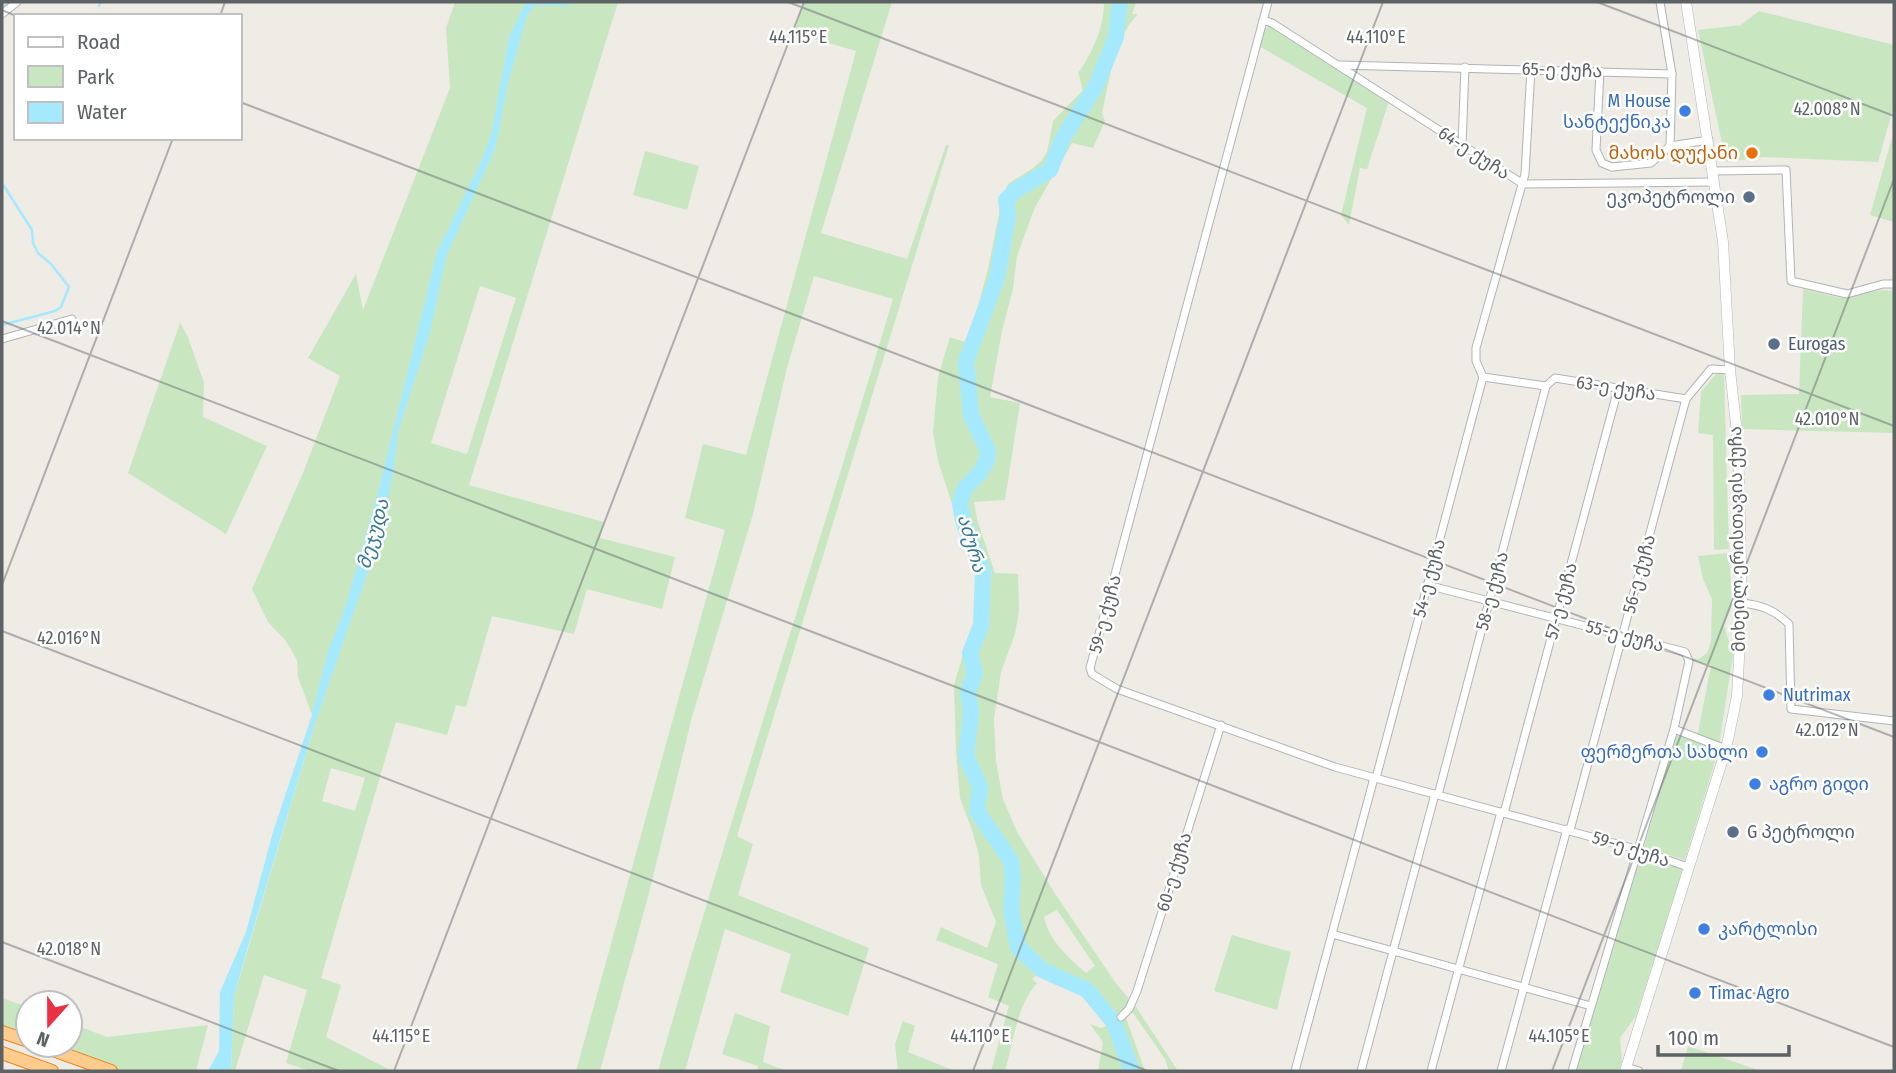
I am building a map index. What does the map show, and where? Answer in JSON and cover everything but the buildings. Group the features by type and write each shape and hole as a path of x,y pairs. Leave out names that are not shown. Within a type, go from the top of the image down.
{"highway":[{"path":"2,1053 52,1071"},
{"path":"78,1059 111,1071"}],"main road":[{"name":"მიხეილ ერისთავის ქუჩა","path":"1625,1069 1726,749 1737,696 1742,603 1738,442 1730,370 1723,242 1686,2"}],"street":[{"path":"2,14 16,2"},
{"path":"1263,20 1268,2"},
{"path":"1660,2 1672,74 1670,146"},
{"name":"59-ე ქუჩა","path":"1263,20 1090,668 1091,674 1117,689 1335,767 1639,849 1688,867"},
{"name":"64-ე ქუჩა","path":"1263,20 1340,65 1523,184 1715,182"},
{"name":"65-ე ქუჩა","path":"1340,65 1672,74"},
{"path":"1462,145 1465,68"},
{"path":"1483,377 1476,360 1476,348 1523,184 1531,69"},
{"path":"1600,71 1596,150 1602,163 1612,167 1651,163 1670,146 1709,140"},
{"path":"1611,183 1612,167"},
{"path":"1714,171 1786,170 1791,281 1847,293 1882,284 1894,284"},
{"path":"2,339 72,319"},
{"path":"1686,399 1711,369 1730,370"},
{"name":"63-ე ქუჩა","path":"1483,377 1546,386 1555,378 1686,399"},
{"name":"54-ე ქუჩა","path":"1295,1071 1483,377"},
{"name":"58-ე ქუჩა","path":"1361,1071 1546,386"},
{"name":"57-ე ქუჩა","path":"1432,1071 1618,389"},
{"name":"56-ე ქუჩა","path":"1501,1071 1686,399"},
{"name":"55-ე ქუჩა","path":"1427,585 1685,652 1689,661 1674,729 1572,1071"},
{"path":"1742,603 1762,605 1776,612 1789,624 1791,709 1894,721"},
{"name":"60-ე ქუჩა","path":"1121,1017 1129,1009 1136,991 1221,725"},
{"path":"1674,729 1726,749"},
{"path":"1332,934 1591,1006"},
{"path":"1625,1069 1639,1071"}],"green space":[{"path":"455,2 618,2 469,485 604,522 600,538 675,557 662,609 587,589 574,634 492,616 466,707 456,705 447,735 396,722 321,978 341,985 326,1037 392,1071 311,1071 286,1063 307,990 264,975 235,1071 231,1071 234,996 315,723 298,677 297,660 286,641 268,622 252,589 303,473 340,376 308,358 356,274 363,310 450,88 446,28","holes":["480,286 516,298 467,454 431,443","331,768 365,778 355,811 322,801"]},
{"path":"803,2 892,2 821,233 907,259 946,145 949,145 737,836 753,844 738,895 869,948 848,1016 780,992 791,954 725,929 685,1071 658,1071 893,299 814,276 787,368 753,514 692,717 649,893 600,1071 576,1071 725,530 685,518 703,444 746,455 856,51 794,33"},
{"path":"1104,2 1136,2 1132,14 1138,14 1118,48 1102,113 1105,121 1093,148 1072,143 1035,207 1017,256 1013,289 990,397 1020,403 1005,500 974,502 995,573 1018,574 1019,611 1015,634 1001,672 994,719 996,762 1003,799 1017,832 1056,895 1130,1000 1127,1008 1111,1020 1087,990 1042,970 1032,979 1037,983 1020,1013 1005,1071 991,1071 1009,1006 988,997 998,964 936,940 941,927 987,948 996,922 981,885 979,856 960,798 954,685 978,606 975,574 938,461 933,433 938,377 950,337 968,343 988,269 1002,199 1008,184 1042,160 1047,152 1053,121 1083,90 1078,73 1097,39","holes":["1057,910 1095,966 1086,973 1073,961 1050,934 1044,917"]},
{"path":"1759,11 1894,45 1894,105 1878,162 1764,157 1726,162 1698,30 1741,25"},
{"path":"1269,25 1389,101 1367,169 1360,168 1349,225 1341,215 1367,108 1257,45 1260,35"},
{"path":"1894,131 1894,222 1870,215"},
{"path":"645,151 699,166 687,210 633,195"},
{"path":"1803,289 1841,298 1881,290 1894,291 1894,433 1742,429 1741,395 1799,394"},
{"path":"180,323 188,337 204,383 203,417 267,446 226,534 128,473"},
{"path":"1716,374 1724,374 1729,549 1714,550 1713,435 1698,433 1701,392"},
{"path":"1729,553 1732,604 1724,625 1733,655 1719,746 1697,738 1711,665 1691,661 1692,658 1699,659 1707,653 1711,642 1712,599 1703,579 1698,556"},
{"path":"1676,734 1719,749 1685,860 1644,847"},
{"path":"1637,852 1683,869 1636,1016 1620,1038 1622,1061 1619,1071 1575,1071"},
{"path":"1232,935 1291,952 1277,1010 1214,991"},
{"path":"2,998 14,1002 14,1036 2,1032"},
{"path":"1134,1004 1178,1071 1169,1071 1165,1059 1131,1010"},
{"path":"735,1013 770,1026 763,1062 787,1071 757,1071 758,1066 722,1054"},
{"path":"1126,1015 1145,1071 1134,1071 1115,1022"},
{"path":"903,1021 915,1026 908,1052 955,1071 898,1071 895,1044"},
{"path":"1090,1024 1101,1028 1112,1024 1129,1071 1098,1071 1103,1042"},
{"path":"208,1025 196,1071 111,1071 78,1059 84,1059 84,1028 107,1037"},
{"path":"1688,1046 1761,1071 1681,1071"}],"water":[{"name":"მეჯუდა","path":"526,2 577,2 564,6 535,5 526,18 508,82 495,149 447,254 430,332 398,431 393,473 380,537 315,723 234,996 231,1071 208,1071 219,1051 220,992 246,932 273,832 311,718 328,651 346,605 379,489 437,252 482,160 492,131 509,37"}],"waterway":[{"path":"2,8 9,2"},
{"path":"99,6 101,2"},
{"name":"აძურა","path":"1120,2 1116,37 1096,86 1063,138 1050,170 1016,190 1006,200 1008,215 997,278 966,361 971,415 988,451 987,460 979,474 965,488 960,503 963,521 983,572 981,625 970,653 975,673 968,692 971,713 966,756 980,787 977,811 1011,861 1011,909 1018,947 1042,970 1087,990 1114,1023 1132,1071"},
{"path":"2,183 32,230 33,243 38,253 51,264 69,287 61,307 55,311 2,325"}],"place":[{"name":"M House სანტექნიკა","path":"1685,111"},
{"name":"მახოს დუქანი","path":"1752,153"},
{"name":"ეკოპეტროლი","path":"1749,197"},
{"name":"Eurogas","path":"1774,344"},
{"name":"Nutrimax","path":"1769,695"},
{"name":"ფერმერთა სახლი","path":"1762,752"},
{"name":"აგრო გიდი","path":"1755,784"},
{"name":"G პეტროლი","path":"1733,832"},
{"name":"კარტლისი","path":"1704,929"},
{"name":"Timac Agro","path":"1695,993"}]}
